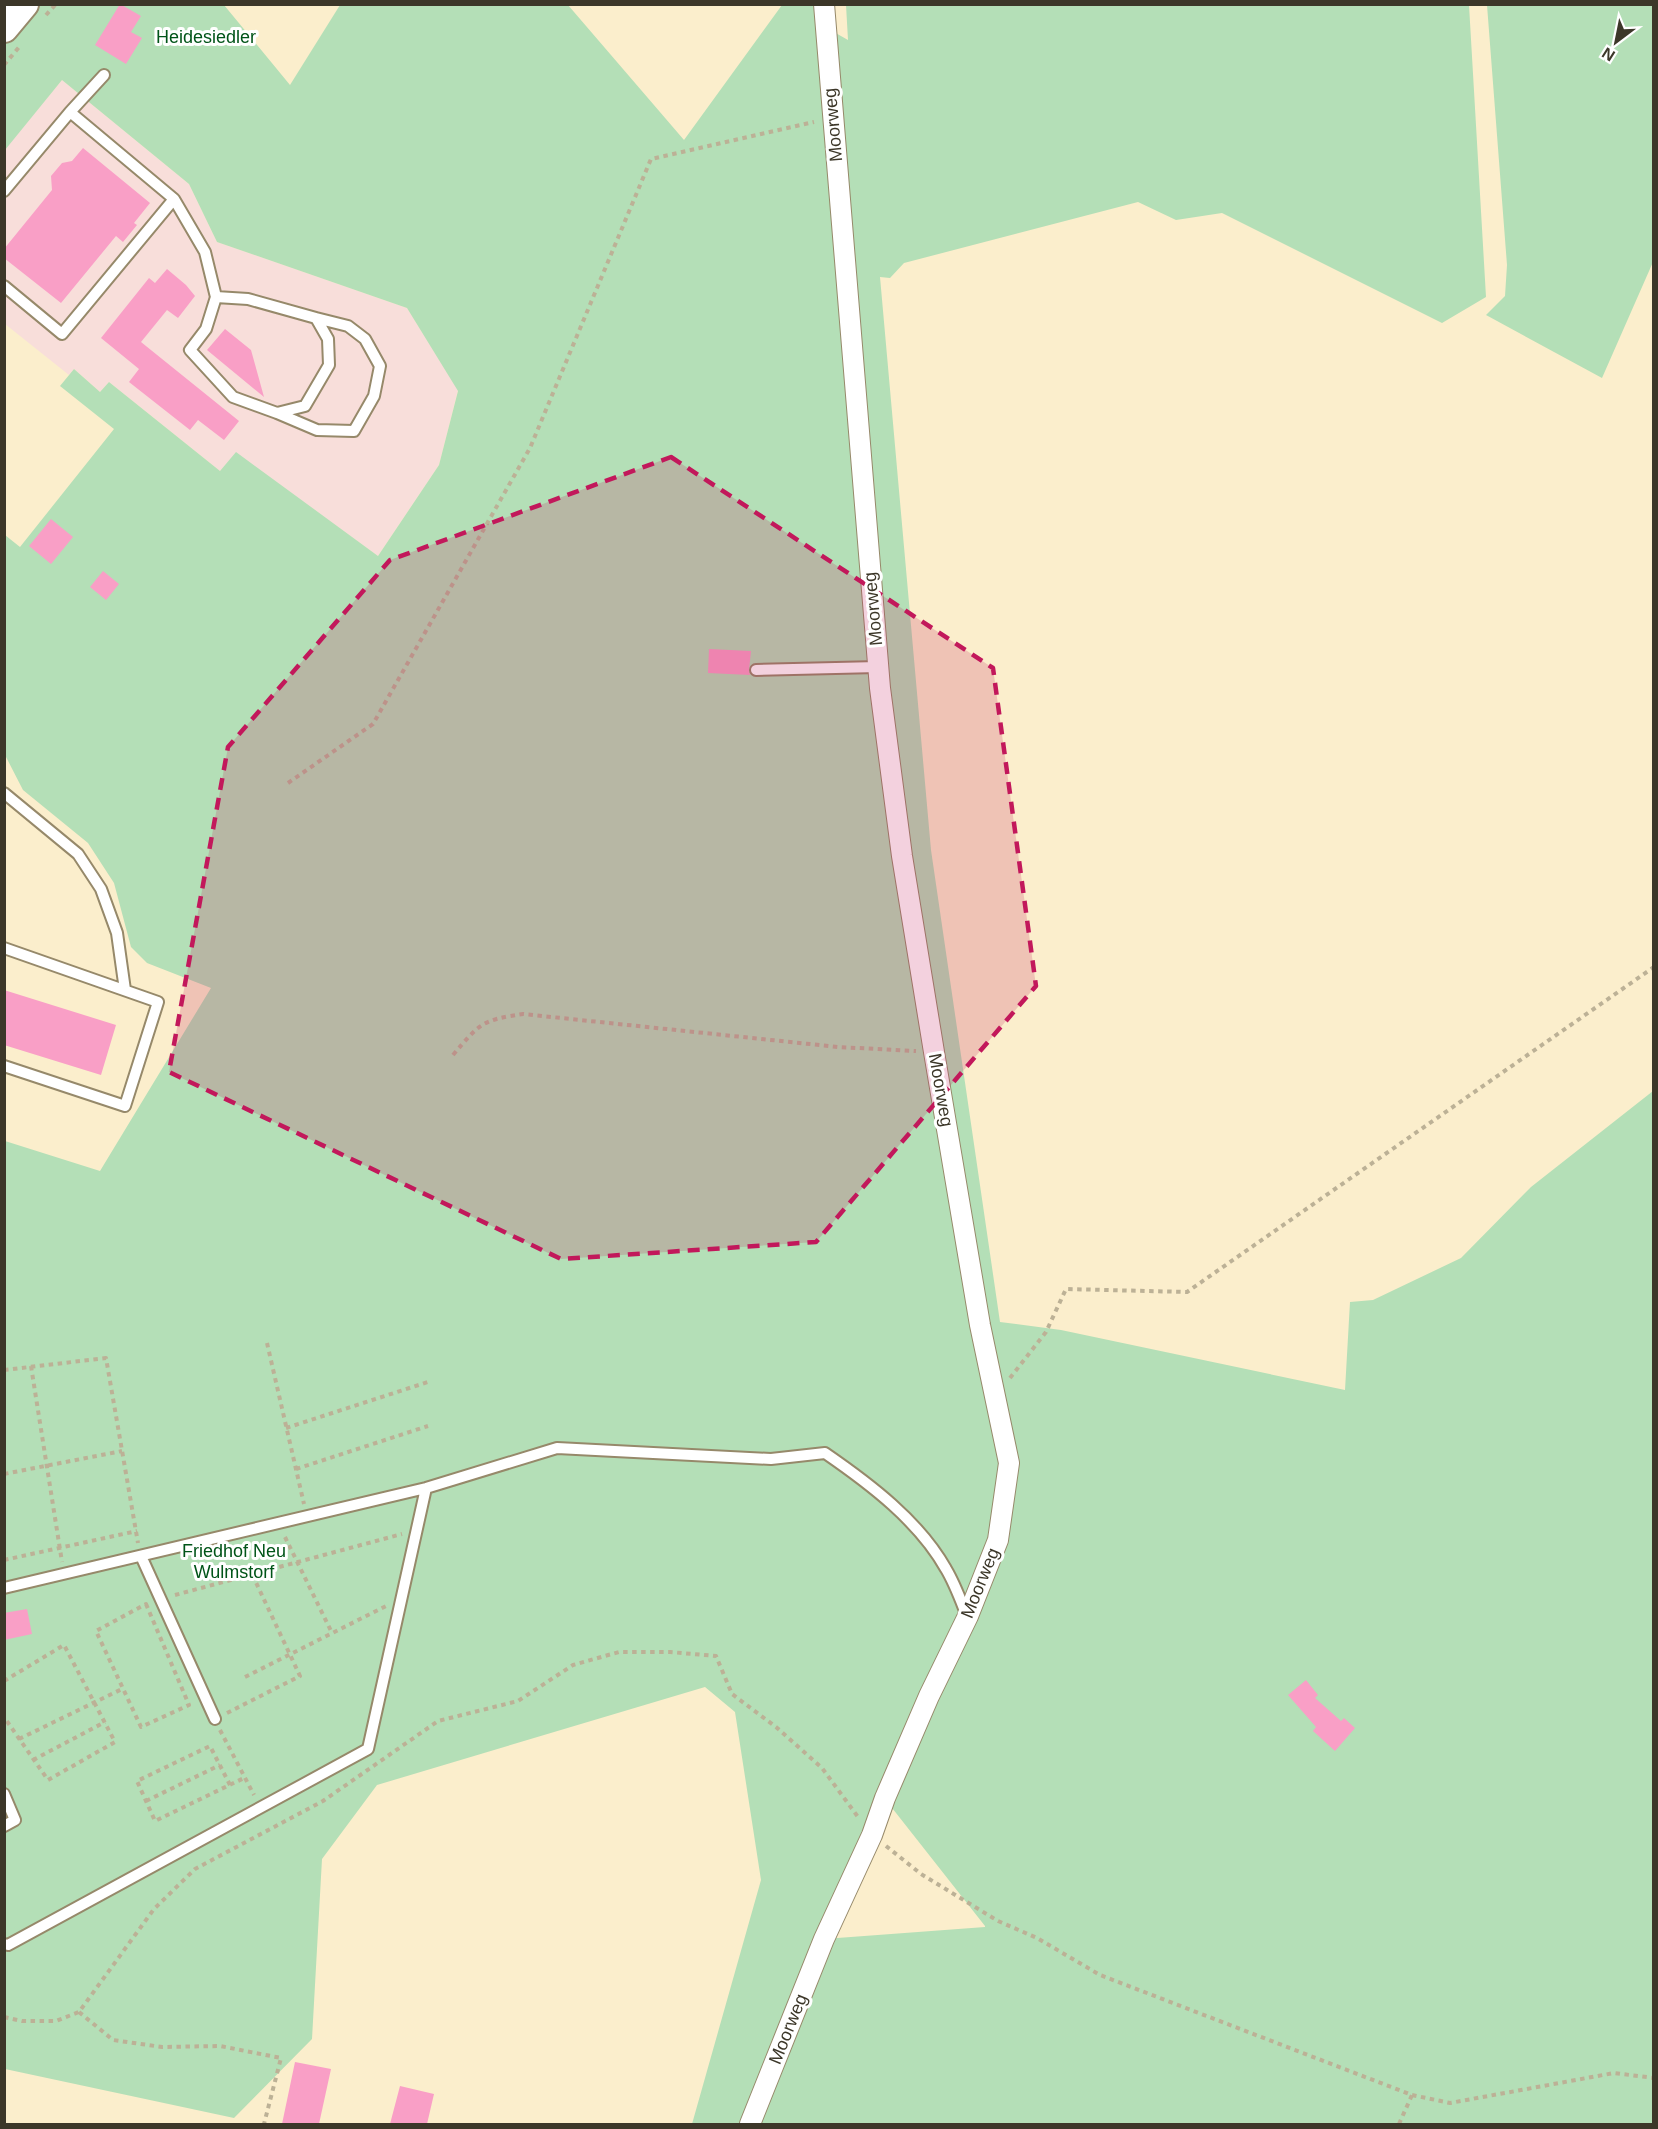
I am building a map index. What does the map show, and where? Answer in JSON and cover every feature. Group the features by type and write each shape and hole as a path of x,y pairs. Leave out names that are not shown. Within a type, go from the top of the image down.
{"main road":[{"path":"4,28 24,4"}],"street":[{"name":"Moorweg","path":"750,2124 824,1939 872,1835 885,1798 929,1696 968,1617 998,1540 1009,1464 994,1398 934,1052 902,856 878,667 824,4"}],"lane":[{"path":"4,191 104,75"},
{"path":"70,112 174,199 205,252 216,297 206,329 190,350 233,397 317,430 354,431 374,396 380,366 365,339 348,326 248,299 216,297"},
{"path":"4,286 62,333 174,199"},
{"path":"277,413 305,406 329,364 328,339 316,318"},
{"path":"756,670 878,667"},
{"path":"4,793 78,854 101,889 117,933 125,990"},
{"path":"4,948 158,1002 125,1106 4,1066"},
{"path":"4,1588 426,1488 557,1448 771,1459 825,1453 871,1486 918,1530 946,1569 968,1617"},
{"path":"4,1944 8,1945 368,1749 426,1488"},
{"path":"141,1556 215,1719"},
{"path":"4,1794 15,1820 4,1826"}],"path":[{"path":"288,783 373,724 530,448 651,159 833,118"},
{"path":"994,1398 1046,1332 1066,1289 1187,1292 1653,967"},
{"path":"453,1054 474,1029 491,1019 523,1014 838,1047 934,1052"},
{"path":"267,1343 307,1516"},
{"path":"4,1370 106,1358 141,1556"},
{"path":"31,1366 64,1574"},
{"path":"286,1428 431,1381"},
{"path":"296,1469 428,1426"},
{"path":"4,1474 122,1451"},
{"path":"278,1524 332,1633"},
{"path":"160,1599 416,1530"},
{"path":"4,1560 136,1531"},
{"path":"252,1574 300,1676 215,1719 254,1796"},
{"path":"245,1677 401,1599"},
{"path":"146,1604 189,1705 141,1727 122,1689 96,1631 146,1604"},
{"path":"4,1681 64,1645 115,1742 48,1780 4,1717"},
{"path":"4,2017 22,2021 56,2021 79,2012 154,1909 195,1869 323,1801 438,1721 518,1701 573,1665 619,1652 670,1652 716,1656 732,1694 776,1727 822,1768 872,1835 921,1874 998,1922 1036,1938 1100,1975 1412,2095 1450,2103 1614,2073 1653,2078"},
{"path":"20,1739 122,1689"},
{"path":"33,1760 105,1722"},
{"path":"230,1785 210,1746 136,1781 154,1821 230,1785 244,1778"},
{"path":"146,1801 220,1765"},
{"path":"79,2012 113,2040 162,2047 220,2046 281,2058 264,2124"},
{"path":"1399,2124 1412,2095"}],"highlighted area":[{"path":"671,457 993,668 1036,986 816,1242 561,1259 169,1072 228,747 390,560"}],"shaded area":[{"path":"62,80 189,184 217,242 407,308 458,390 439,465 378,556 236,453 220,471 109,382 100,392 74,369 69,375 5,324 4,150"}],"green space":[{"path":"4,5 224,5 290,85 340,5 568,5 684,140 782,5 819,5 825,27 848,40 846,5 1469,5 1486,297 1442,323 1222,213 1176,220 1138,202 904,263 890,278 880,277 931,850 1000,1322 1061,1330 1345,1390 1350,1302 1373,1300 1461,1258 1531,1187 1653,1091 1653,2124 692,2124 761,1880 735,1712 705,1687 377,1785 322,1859 312,2039 234,2118 5,2069 5,1141 100,1171 211,988 147,963 131,947 114,883 88,843 23,790 5,755 5,535 20,547 114,429 60,386 74,369 100,392 109,382 220,471 236,452 378,556 439,465 458,391 407,308 217,242 189,184 62,80 5,150","holes":["885,1799 985,1926 824,1939"]},
{"path":"1487,5 1653,5 1653,262 1602,378 1486,315 1505,296 1507,265"}],"building":[{"path":"120,4 141,16 131,32 142,38 126,64 95,45"},
{"path":"83,148 150,203 134,223 137,225 123,242 116,236 61,303 4,258 4,249 52,190 51,176 62,163 72,161"},
{"path":"167,269 195,296 178,318 167,310 141,342 239,421 224,440 198,420 190,430 129,382 139,369 101,338 149,278 155,283"},
{"path":"225,329 251,350 264,397 207,350"},
{"path":"51,519 73,537 51,564 29,546"},
{"path":"103,571 119,584 106,600 90,587"},
{"path":"709,649 751,651 750,675 708,673"},
{"path":"4,990 116,1025 101,1075 4,1045"},
{"path":"27,1609 32,1634 4,1640 4,1613"},
{"path":"1306,1680 1318,1695 1315,1698 1341,1721 1344,1718 1355,1728 1335,1751 1313,1731 1316,1727 1288,1695"},
{"path":"295,2062 331,2069 319,2124 282,2124"},
{"path":"400,2086 434,2094 427,2124 390,2124"}],"park label":[{"name":"Heidesiedler","path":"206,37"},
{"name":"Friedhof Neu Wulmstorf","path":"234,1561"}]}
